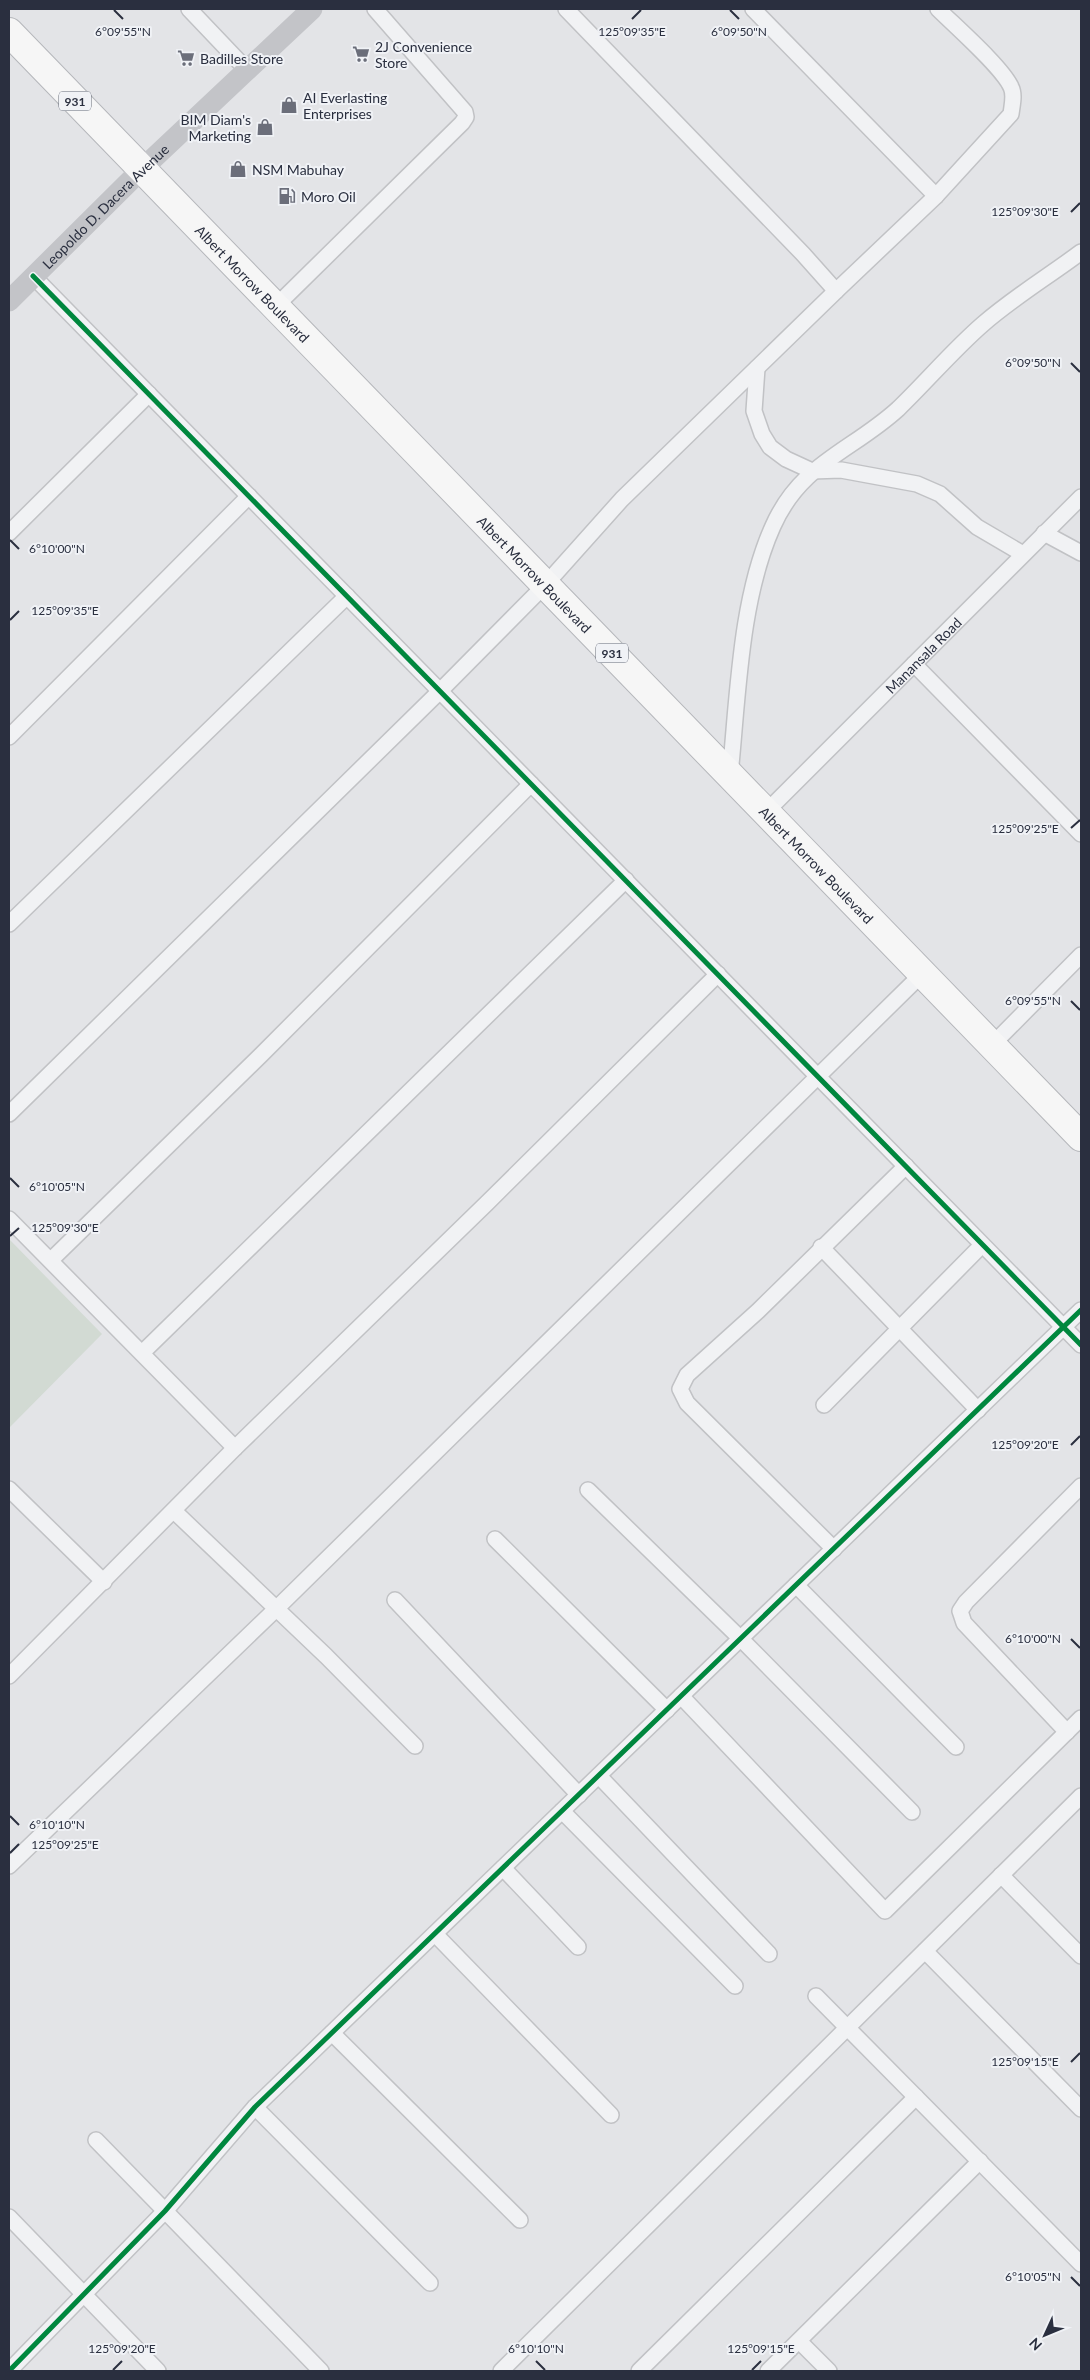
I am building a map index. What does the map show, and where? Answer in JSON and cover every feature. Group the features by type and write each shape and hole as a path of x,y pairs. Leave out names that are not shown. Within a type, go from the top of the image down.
{"highway":[{"name":"Albert Morrow Boulevard","path":"9,32 1081,1137"}],"main road":[{"name":"Leopoldo D. Dacera Avenue","path":"9,300 142,169 312,9"}],"street":[{"path":"189,9 248,71"},
{"path":"276,306 466,117 465,112 374,9"},
{"path":"566,9 803,254 836,291"},
{"path":"753,9 936,196"},
{"path":"9,1114 440,691 546,584 622,500 936,196 1011,114 1013,101 1011,87 992,64 938,9"},
{"path":"730,775 745,631 761,555 786,501 812,471 896,410 984,323 1081,252"},
{"path":"33,276 1081,1345"},
{"path":"757,368 754,411 762,434 770,447 786,459 812,471 841,470 917,484 940,494 977,527 1023,554"},
{"path":"9,533 149,394"},
{"path":"9,737 249,496"},
{"name":"Manansala Road","path":"766,812 1081,497"},
{"path":"1044,532 1081,553"},
{"path":"9,924 347,596"},
{"path":"914,664 1081,834"},
{"path":"51,1260 262,1054 531,784"},
{"path":"142,1353 626,880"},
{"path":"992,1045 1081,955"},
{"path":"9,1866 276,1609 922,973"},
{"path":"9,1676 235,1448 494,1196 718,974"},
{"path":"834,1549 687,1403 680,1389 688,1375 758,1311 906,1166"},
{"path":"9,1219 235,1448"},
{"path":"824,1405 982,1245"},
{"path":"822,1247 900,1326 978,1410"},
{"path":"16,2369 84,2294 165,2211 255,2108 1081,1310"},
{"path":"1068,1732 964,1623 960,1611 966,1602 1081,1486"},
{"path":"588,1490 741,1639 912,1812"},
{"path":"10,1494 104,1582"},
{"path":"174,1511 381,1710 414,1746"},
{"path":"496,1538 667,1710"},
{"path":"796,1585 956,1748"},
{"path":"395,1600 579,1795"},
{"path":"681,1696 885,1910 1081,1718"},
{"path":"599,1776 769,1954"},
{"path":"501,2371 1001,1875 1080,1801"},
{"path":"562,1811 735,1986"},
{"path":"503,1868 578,1947"},
{"path":"1001,1875 1081,1956"},
{"path":"434,1934 610,2115"},
{"path":"925,1951 1081,2109"},
{"path":"816,1996 1081,2264"},
{"path":"332,2033 520,2220"},
{"path":"638,2371 916,2097"},
{"path":"255,2108 430,2283"},
{"path":"96,2140 321,2371"},
{"path":"768,2371 980,2161"},
{"path":"9,2217 158,2371"},
{"path":"799,2341 829,2371"}],"shaded area":[{"path":"9,1239 102,1334 9,1428"}],"cycle path":[{"path":"33,276 1081,1345"},
{"path":"9,2371 165,2211 255,2107 1081,1310"}],"place":[{"name":"2J Convenience Store","path":"361,54"},
{"name":"Badilles Store","path":"186,58"},
{"name":"AI Everlasting Enterprises","path":"289,105"},
{"name":"BIM Diam's Marketing","path":"265,127"},
{"name":"NSM Mabuhay","path":"238,169"},
{"name":"Moro Oil","path":"287,196"}]}
